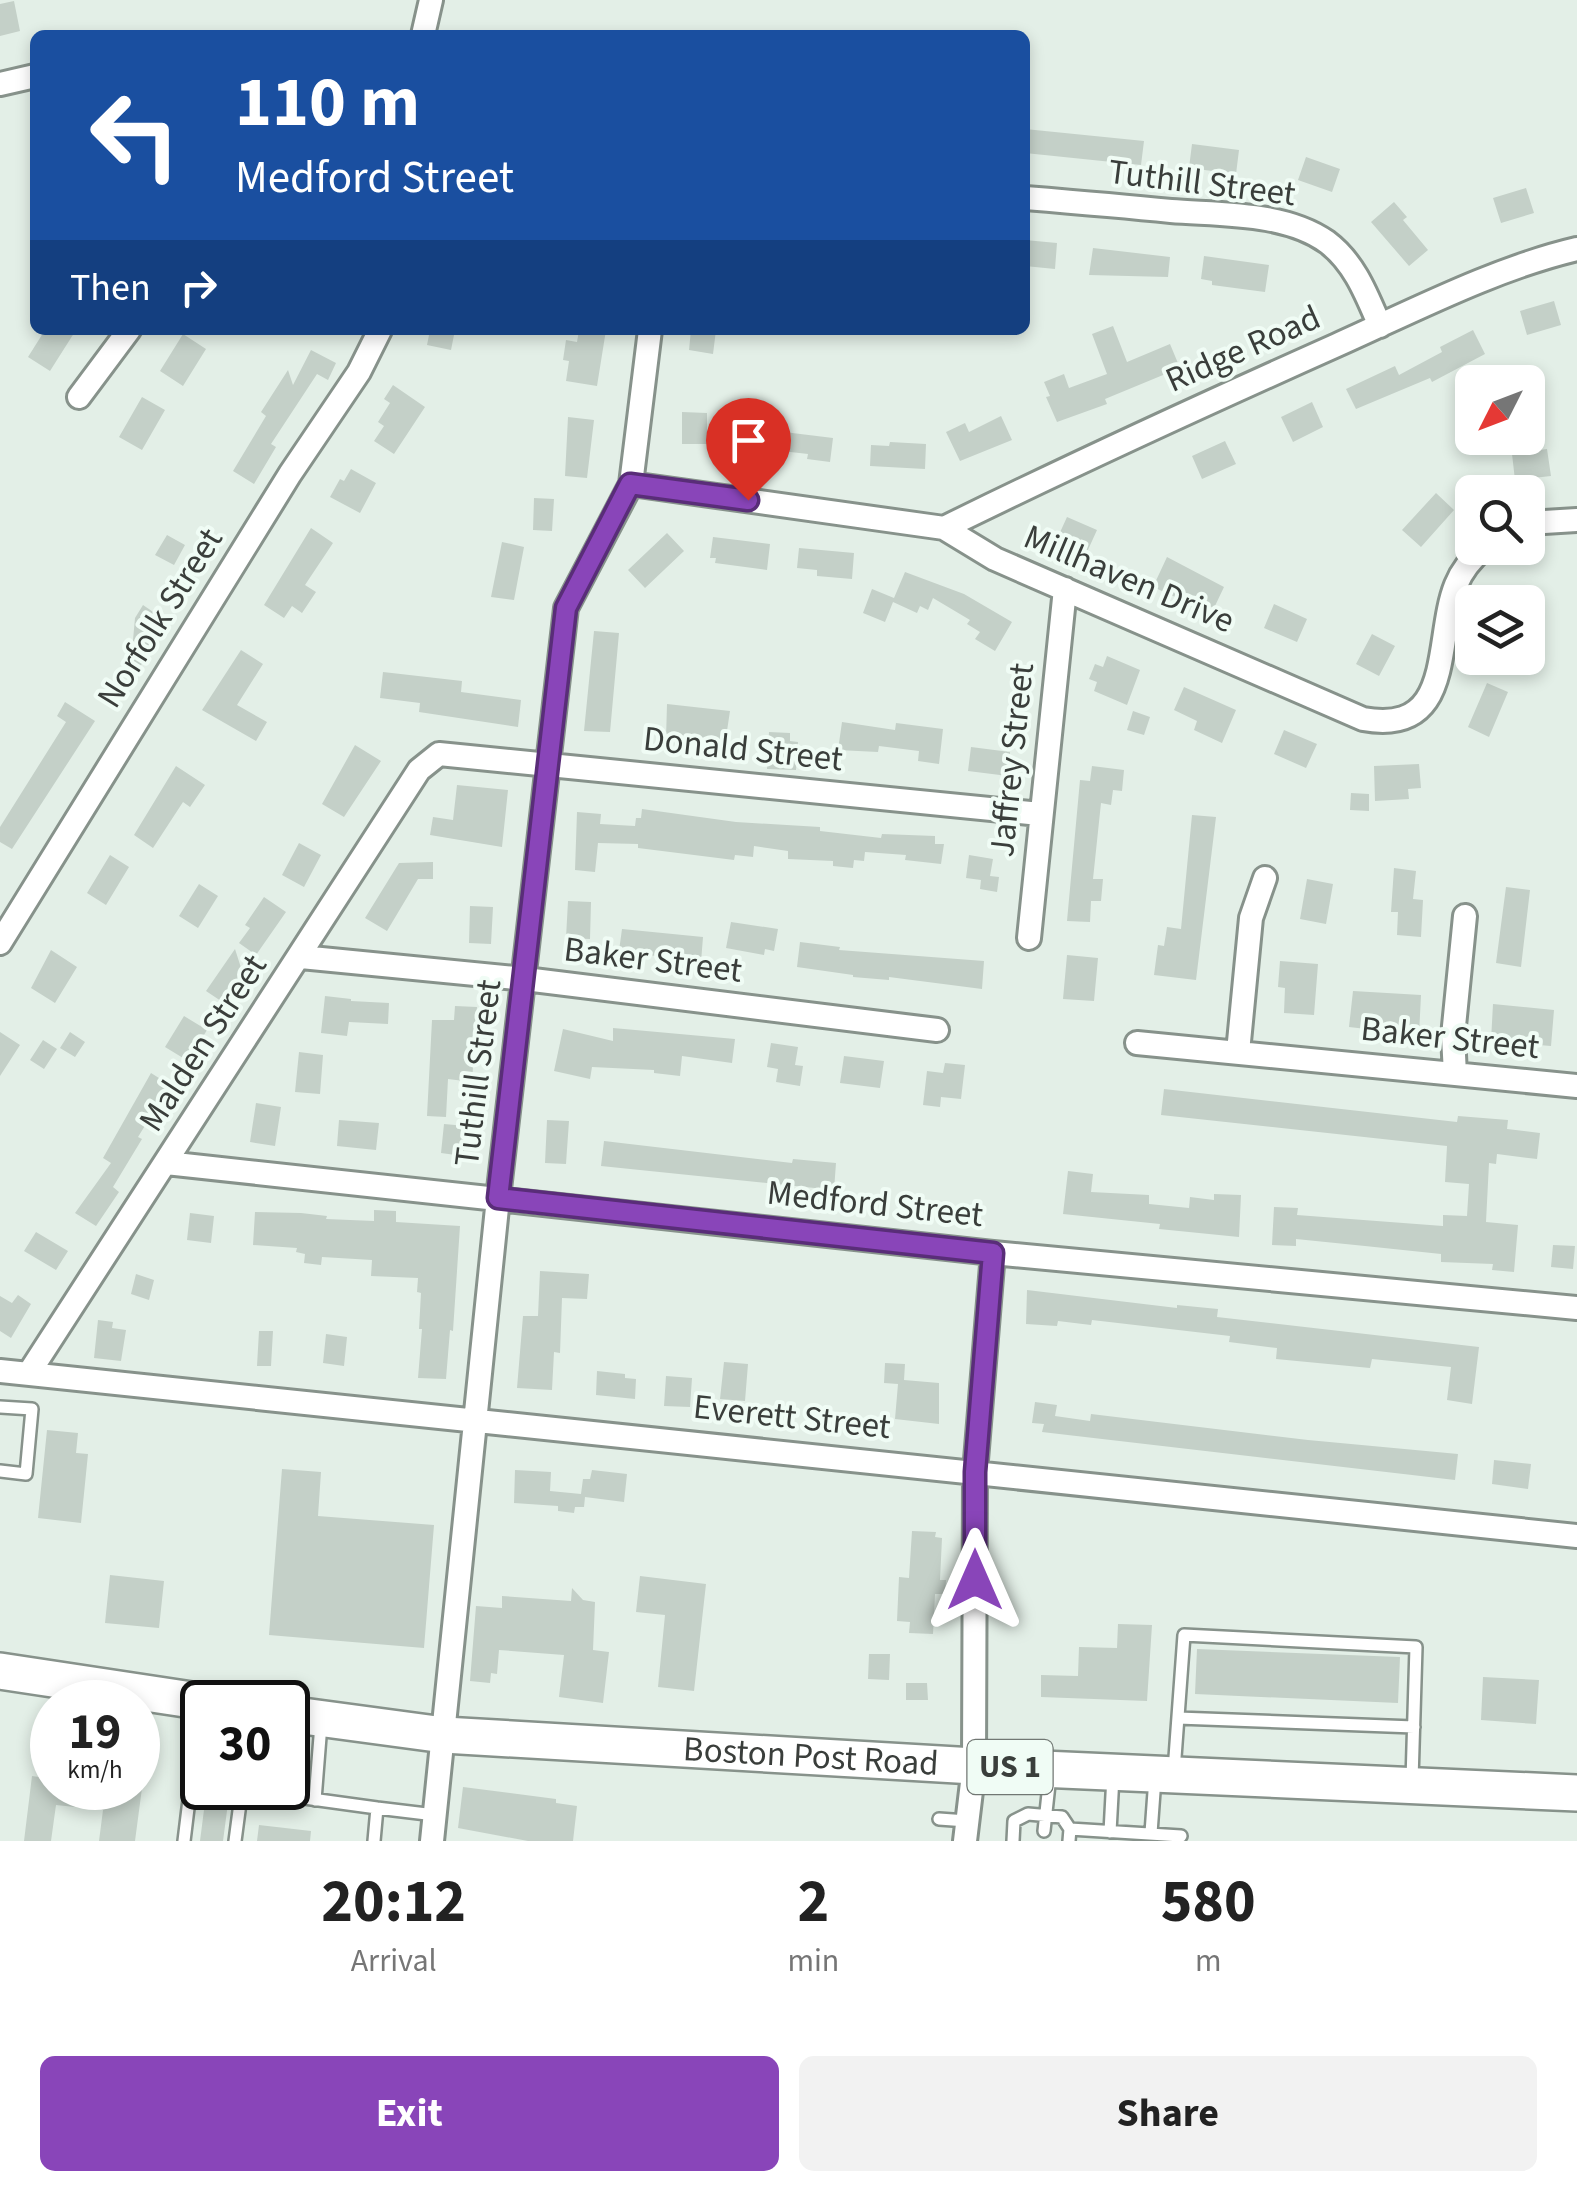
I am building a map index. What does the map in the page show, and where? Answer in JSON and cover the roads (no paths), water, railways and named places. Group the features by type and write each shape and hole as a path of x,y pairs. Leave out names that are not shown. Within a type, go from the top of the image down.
{"main road":[{"path":"0,1671 180,1698"},
{"name":"Boston Post Road","path":"310,1717 444,1735 974,1766 1577,1793"}],"street":[{"path":"424,30 431,0"},
{"path":"0,84 30,77"},
{"name":"Tuthill Street","path":"1030,198 1224,216 1283,223 1305,230 1328,243 1347,262 1380,326"},
{"name":"Ridge Road","path":"944,528 1148,430 1380,326 1542,258 1577,250"},
{"path":"78,398 125,335"},
{"name":"Norfolk Street","path":"0,943 290,474 360,372 378,335"},
{"name":"Tuthill Street","path":"432,1841 498,1198 566,608 630,484 649,335"},
{"name":"Millhaven Drive","path":"630,484 944,528 995,559 1363,719 1387,721 1410,714 1430,696 1442,664 1455,587 1468,565"},
{"path":"1545,523 1577,520"},
{"name":"Jaffrey Street","path":"1029,938 1065,590"},
{"name":"Donald Street","path":"439,754 1040,814"},
{"name":"Malden Street","path":"29,1374 419,770 439,754"},
{"path":"1238,1052 1251,918 1265,878"},
{"path":"1455,1074 1453,1036 1464,916"},
{"name":"Baker Street","path":"301,956 525,979 936,1030"},
{"name":"Baker Street","path":"1137,1044 1577,1086"},
{"name":"Medford Street","path":"166,1163 993,1253 1577,1308"},
{"path":"966,1831 974,1766 975,1472 993,1253"},
{"name":"Everett Street","path":"0,1370 1577,1536"}],"lane":[{"path":"0,1407 32,1409 26,1474 0,1472"},
{"path":"1151,1834 1178,1718 1184,1635 1416,1648 1412,1785"},
{"path":"1178,1718 1414,1727"},
{"path":"310,1762 315,1800"},
{"path":"1049,1831 1051,1769"},
{"path":"1110,1832 1114,1772"},
{"path":"310,1799 435,1815"},
{"path":"374,1841 377,1808"},
{"path":"184,1841 188,1810"},
{"path":"234,1841 239,1810"},
{"path":"1013,1841 1014,1821 1028,1814 1062,1817 1069,1835 1110,1832 1181,1836"},
{"path":"939,1820 966,1831"}]}
